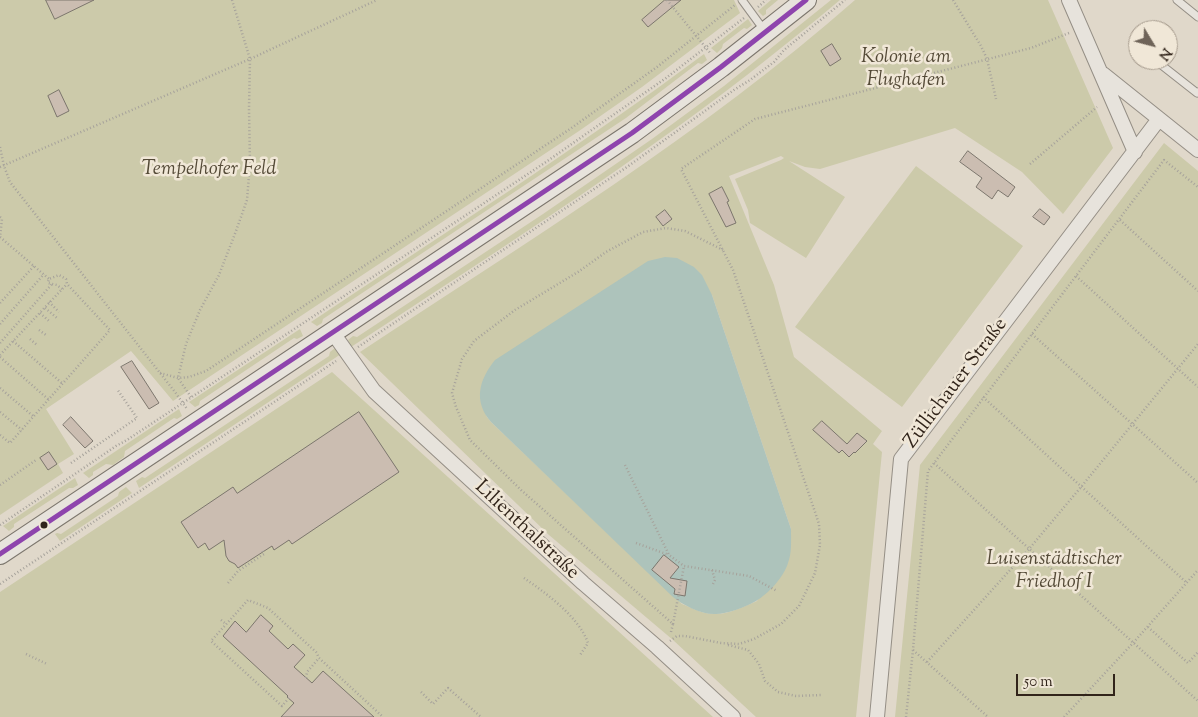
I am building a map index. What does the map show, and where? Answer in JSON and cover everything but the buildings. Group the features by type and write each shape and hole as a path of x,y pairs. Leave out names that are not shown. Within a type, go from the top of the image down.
{"main road":[{"path":"0,554 632,133 806,0"}],"street":[{"path":"1069,0 1135,152"},
{"path":"1101,72 1198,150"},
{"name":"Züllichauer Straße","path":"877,717 901,458 1159,118"},
{"name":"Lilienthalstraße","path":"332,333 374,391 583,583 657,647 733,717"}],"lane":[{"path":"1177,0 1198,17"},
{"path":"740,2 766,32"},
{"path":"1167,70 1197,94 1198,92"}],"path":[{"path":"192,397 178,378 186,344 200,310 219,275 247,200 250,163 250,59 232,0"},
{"path":"0,167 250,59 377,0"},
{"path":"667,0 701,43"},
{"path":"0,524 582,137 674,72 766,0"},
{"path":"0,584 627,167 774,62 784,50 845,0"},
{"path":"953,0 981,46 987,60 996,99"},
{"path":"160,373 178,378 189,378 206,371 570,129 657,67 740,2"},
{"path":"721,643 739,644 754,639 781,624 799,606 815,573 820,544 819,524 733,270 681,169 755,119 1031,48 1082,28"},
{"path":"1030,164 1097,107"},
{"path":"0,147 10,182 179,397"},
{"path":"906,717 928,471 1164,160 1198,187"},
{"path":"0,217 2,219 0,237 44,274 49,279 48,283 62,289"},
{"path":"1120,220 1198,291"},
{"path":"672,624 521,490 470,440 452,393 462,358 474,341 515,310 578,272 606,252 643,232 666,228 686,231 723,250"},
{"path":"0,303 34,266"},
{"path":"0,324 44,274"},
{"path":"0,435 10,444 110,330 67,284 66,279 59,275 49,279"},
{"path":"1076,276 1198,387"},
{"path":"0,343 52,284"},
{"path":"49,400 0,356 67,284"},
{"path":"50,302 60,312"},
{"path":"45,307 57,318"},
{"path":"40,313 49,321"},
{"path":"39,330 46,335"},
{"path":"1032,334 1198,483"},
{"path":"30,339 37,345"},
{"path":"13,341 63,384"},
{"path":"927,662 1029,549 1198,344"},
{"path":"0,388 34,416"},
{"path":"71,463 137,418 117,389"},
{"path":"984,397 1187,583"},
{"path":"0,412 22,430"},
{"path":"0,485 36,460"},
{"path":"934,463 1198,702"},
{"path":"625,465 669,554"},
{"path":"54,542 57,546"},
{"path":"636,544 669,554 684,566 749,576 777,591"},
{"path":"228,583 238,571 264,554 262,550"},
{"path":"670,632 684,566"},
{"path":"712,570 716,580 713,584"},
{"path":"1064,717 1197,573"},
{"path":"736,578 737,574"},
{"path":"524,578 566,612 585,633 588,643 580,655"},
{"path":"289,698 282,706 211,641 248,600 268,608 383,717"},
{"path":"221,620 226,624"},
{"path":"1148,627 1188,663 1198,652"},
{"path":"657,647 673,640 677,636 685,636 748,650 759,664 765,682 778,692 796,696 821,695"},
{"path":"913,650 988,717"},
{"path":"26,654 47,664"},
{"path":"306,678 307,672 319,658"},
{"path":"421,692 434,704 448,688 480,717"}],"green space":[{"name":"Tempelhofer Feld","path":"0,0 734,0 740,13 642,87 579,131 173,401 131,351 46,409 74,454 58,464 63,473 0,515"},
{"path":"771,0 778,0 766,10 766,14 763,16 758,11"},
{"path":"831,0 840,0 679,126 542,221 351,347 348,340 353,336 357,337 543,214 652,139 724,86"},
{"name":"Kolonie am Flughafen","path":"855,0 1048,0 1113,148 1063,214 1022,172 955,128 820,169 805,167 789,161 845,197 806,258 750,223 748,210 735,179 784,158 781,156 729,176 774,285 794,357 882,431 873,444 882,452 856,717 756,717 673,640 549,535 360,352 614,185 737,96","holes":["712,295 791,529 757,601 736,610 719,614 710,614 694,609 682,604 491,422 482,405"]},
{"path":"748,19 752,25 747,29 744,28 723,44 717,53 711,48"},
{"path":"704,54 707,60 702,64 698,63 626,118 323,319 322,323 317,326 311,322 608,124"},
{"name":"Luisenstädtischer Friedhof I","path":"1164,143 1198,171 1198,717 895,717 920,465"},
{"path":"916,166 1023,246 902,407 795,327"},
{"path":"300,329 303,336 297,339 294,338 200,401 199,405 195,407 189,402"},
{"path":"335,348 341,354 139,488 136,481 142,477 145,478 329,356 330,352"},
{"path":"332,372 713,717 0,717 0,592"},
{"path":"179,409 182,416 177,419 174,418 125,451 124,457 113,465 106,464 93,472 93,475 89,478 83,473"},
{"path":"75,478 78,485 69,488 14,524 14,527 9,531 3,526"},
{"path":"126,487 132,493 60,541 55,534 61,534 118,496 119,492"}],"water":[{"path":"665,257 677,258 694,267 702,275 712,295 791,529 789,559 783,574 775,585 761,598 752,603 720,614 699,611 673,597 491,422 485,414 480,398 485,375 495,360 648,261"}],"transit line":[{"path":"0,554 632,133 721,67 806,0"}]}
